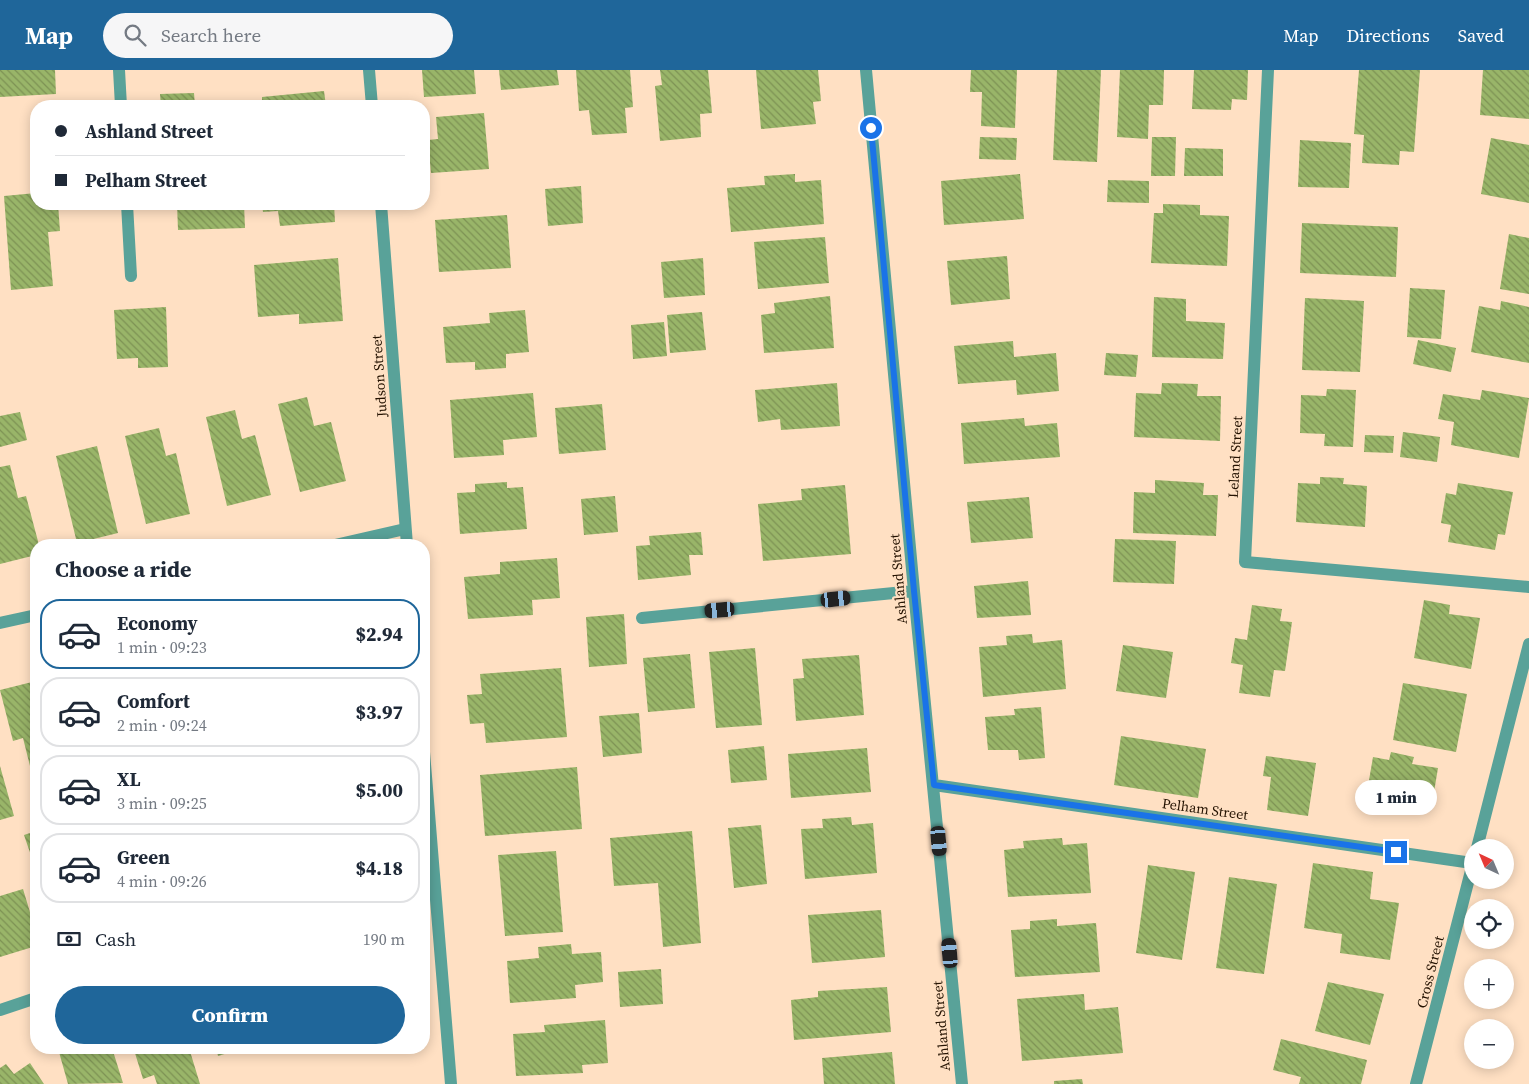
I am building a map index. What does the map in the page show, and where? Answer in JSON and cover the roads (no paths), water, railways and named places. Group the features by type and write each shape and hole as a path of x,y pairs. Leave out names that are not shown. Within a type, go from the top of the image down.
{"street":[{"path":"119,70 121,100"},
{"path":"369,70 372,100"},
{"name":"Ashland Street","path":"866,70 962,1084"},
{"name":"Leland Street","path":"1268,70 1246,562 1529,587"},
{"path":"127,210 131,276"},
{"name":"Judson Street","path":"381,210 407,539"},
{"path":"362,539 406,529"},
{"path":"642,618 914,591"},
{"path":"0,623 30,616"},
{"path":"1481,839 1524,685 1529,644"},
{"name":"Pelham Street","path":"934,785 1464,864"},
{"path":"430,884 451,1084"},
{"name":"Cross Street","path":"1416,1084 1466,889"},
{"path":"0,1010 30,1000"}]}
